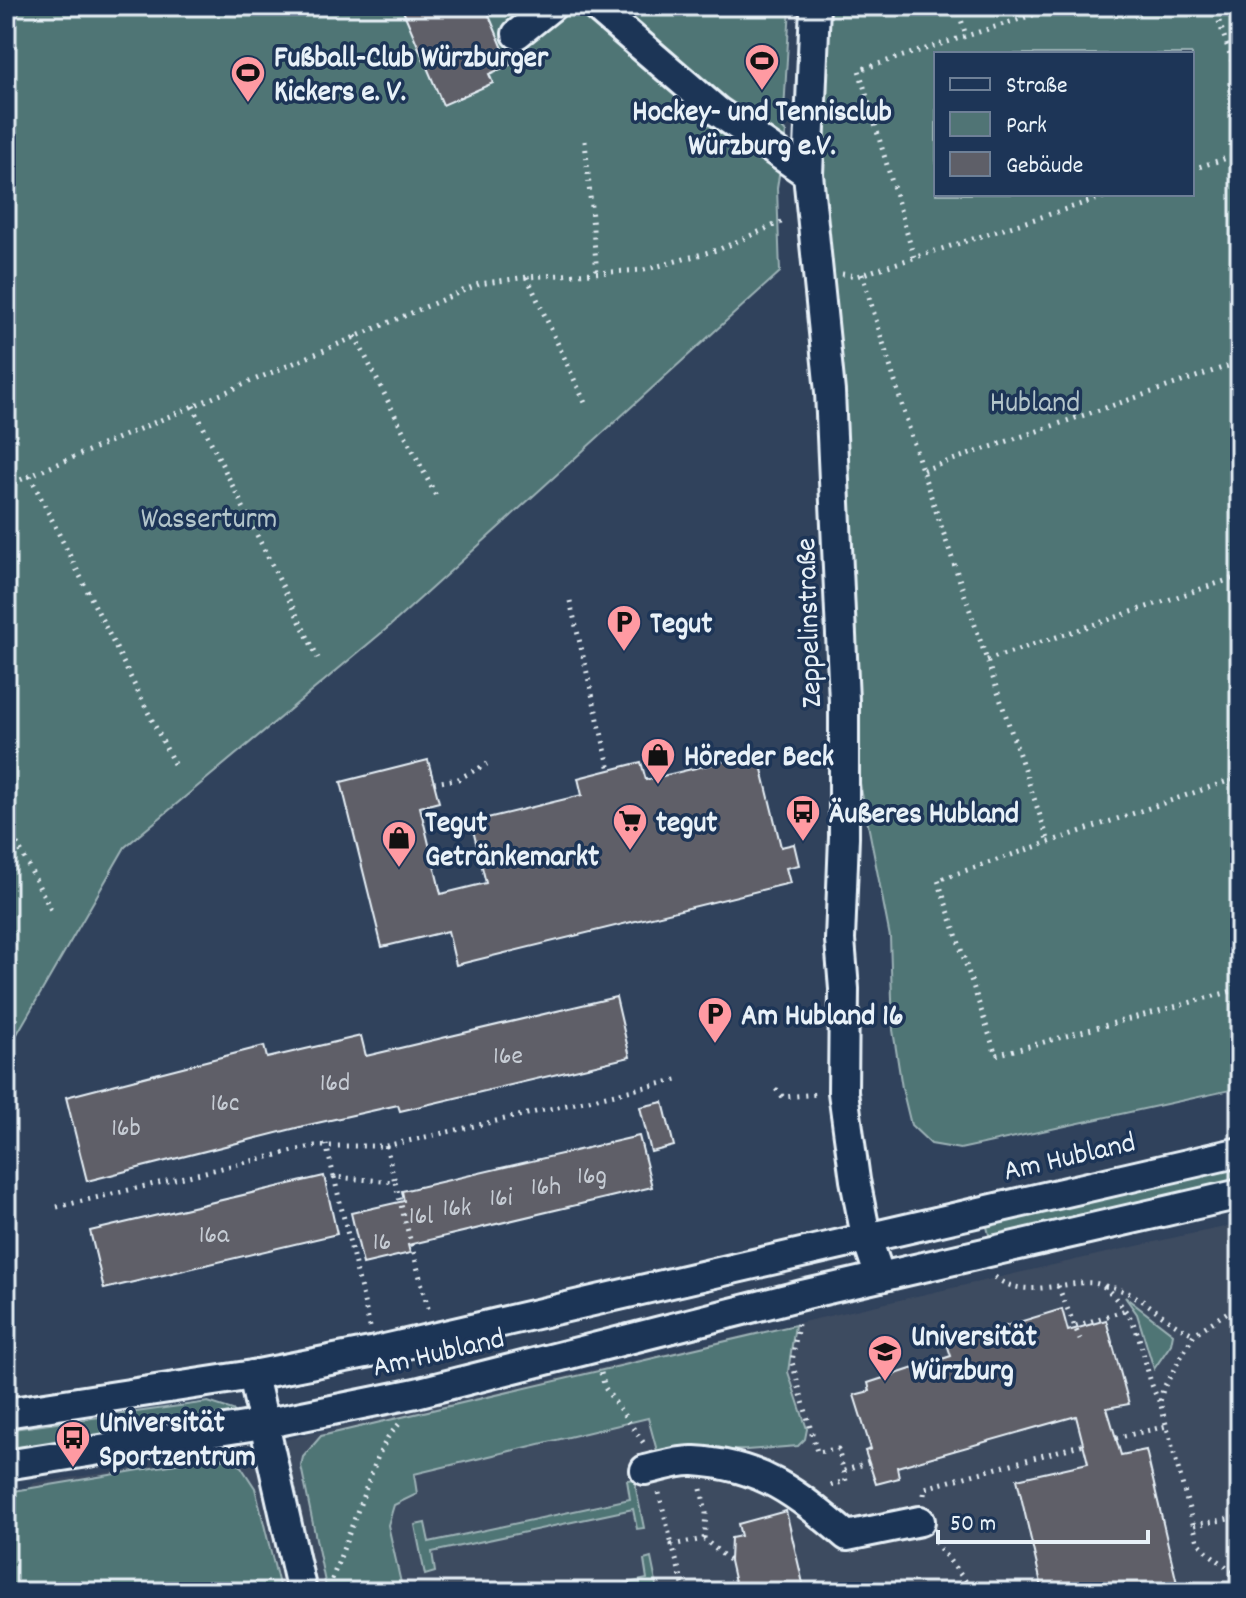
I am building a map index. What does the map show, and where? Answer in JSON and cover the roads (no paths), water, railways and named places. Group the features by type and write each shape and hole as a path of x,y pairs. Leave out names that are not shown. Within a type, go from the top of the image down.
{"street":[{"path":"517,34 552,6"},
{"path":"595,6 717,111 808,174"},
{"name":"Zeppelinstraße","path":"815,6 808,174 830,392 844,701 840,940 844,989 843,1092 866,1236"},
{"name":"Am Hubland","path":"6,1413 253,1375 376,1351 1240,1152"},
{"name":"Am Hubland","path":"6,1465 263,1424 416,1393 802,1295 1240,1194"},
{"path":"866,1236 880,1277"},
{"path":"253,1375 302,1592"},
{"path":"649,1469 691,1461 748,1470 797,1494 847,1536 918,1521"}],"place":[{"name":"Hockey- und Tennisclub Würzburg e.V.","path":"762,92"},
{"name":"Fußball-Club Würzburger Kickers e. V.","path":"248,104"},
{"name":"Tegut","path":"624,653"},
{"name":"Höreder Beck","path":"658,786"},
{"name":"Äußeres Hubland","path":"803,843"},
{"name":"tegut","path":"630,852"},
{"name":"Tegut Getränkemarkt","path":"399,869"},
{"name":"Am Hubland 16","path":"715,1045"},
{"name":"Universität Würzburg","path":"885,1383"},
{"name":"Universität Sportzentrum","path":"73,1469"}],"park label":[{"name":"Hubland","path":"1035,401"},
{"name":"Wasserturm","path":"209,517"}]}
